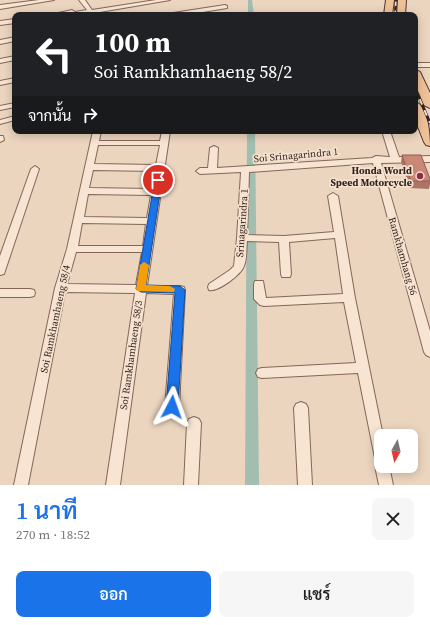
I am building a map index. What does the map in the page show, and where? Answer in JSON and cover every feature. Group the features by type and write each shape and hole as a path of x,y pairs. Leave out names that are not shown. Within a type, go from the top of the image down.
{"main road":[{"path":"388,12 390,0"},
{"path":"401,12 402,0"},
{"path":"418,79 430,106"},
{"path":"418,112 430,142"}],"street":[{"path":"0,7 51,0"},
{"path":"82,0 91,12 166,0"},
{"path":"140,3 151,0"},
{"path":"224,12 226,0"},
{"path":"192,12 225,7"},
{"path":"0,24 12,22"},
{"path":"0,42 12,40"},
{"path":"0,61 12,59"},
{"path":"418,65 430,65"},
{"path":"0,83 12,81"},
{"path":"0,108 12,106"},
{"path":"0,122 12,119"},
{"name":"Soi Ramkhamhaeng 58/4","path":"21,485 60,288 72,249 96,134"},
{"name":"Soi Ramkhamhaeng 58/3","path":"113,485 151,221 166,134"},
{"path":"387,134 395,159"},
{"path":"94,143 164,143"},
{"path":"212,171 214,148"},
{"name":"Soi Srinagarindra 1","path":"200,171 251,170 376,159 430,159"},
{"name":"Ramkhamhang 56","path":"376,159 430,352"},
{"path":"89,167 160,168"},
{"path":"0,271 35,169"},
{"name":"Srinagarindra 1","path":"213,287 237,270 251,170"},
{"path":"84,191 156,192"},
{"path":"333,196 349,298 375,429"},
{"path":"78,220 151,221"},
{"path":"242,238 284,239 338,235"},
{"path":"284,239 286,274"},
{"path":"72,249 147,249"},
{"path":"259,284 260,299 264,302 349,298"},
{"path":"60,288 180,290 172,407"},
{"path":"0,294 30,293"},
{"path":"262,373 364,368"},
{"path":"301,408 305,485"},
{"path":"191,485 194,423"},
{"path":"383,473 386,485"}],"building":[{"path":"402,155 421,155 430,181 411,181"}],"waterway":[{"path":"250,0 251,12"},
{"path":"251,134 252,485"}],"railway":[{"path":"395,12 396,0"},
{"path":"418,95 430,123"}],"slow traffic":[{"path":"144,265 141,289 170,289"}],"place":[{"name":"Honda World Speed Motorcycle","path":"420,176"}],"route":[{"path":"158,180 141,289 180,290 172,407"}]}
